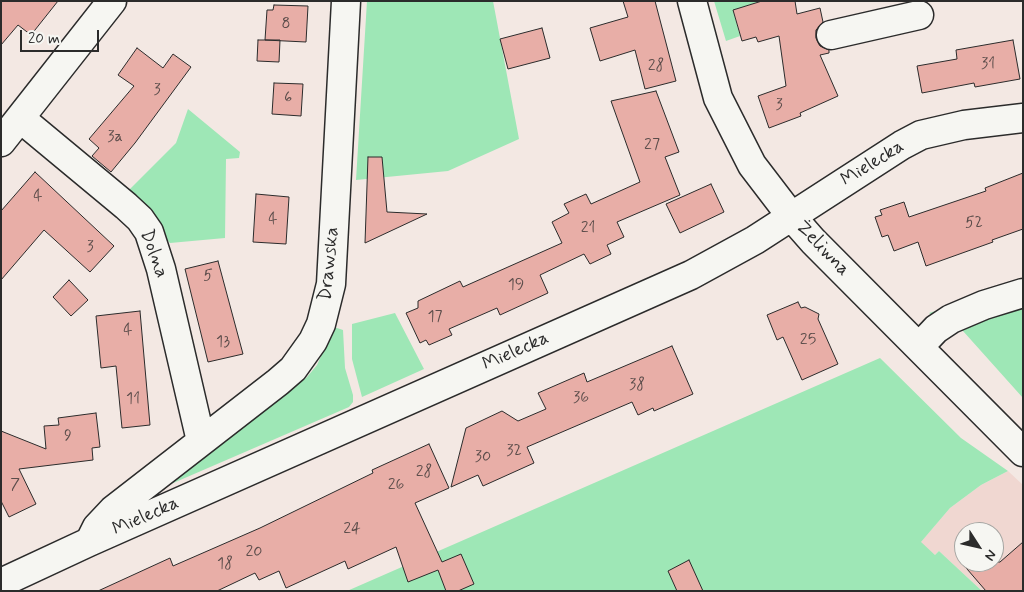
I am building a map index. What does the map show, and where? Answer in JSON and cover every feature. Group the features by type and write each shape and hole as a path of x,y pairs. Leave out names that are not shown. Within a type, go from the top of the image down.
{"street":[{"path":"1,142 112,1"},
{"name":"Drawska","path":"89,542 96,527 112,510 293,369 305,354 321,324 331,284 346,1"},
{"name":"Żeliwna","path":"692,1 718,98 752,165 791,216 1023,452"},
{"path":"831,35 920,17"},
{"name":"Dolna","path":"20,118 126,206 140,219 149,232 161,269 201,441"},
{"name":"Mielecka","path":"1,583 89,542 691,275 755,240 902,145 921,135 964,125 1023,118"},
{"path":"919,347 936,329 951,319 984,304 1023,293"}],"shaded area":[{"path":"1008,471 1023,485 1023,591 982,591 962,572 1004,572 1004,522 954,522 954,565 939,551 935,555 920,543 950,508 981,485"}],"green space":[{"path":"367,1 493,1 519,139 448,171 356,180"},
{"path":"714,1 762,1 733,10 740,36 726,41"},
{"path":"188,109 240,152 239,158 226,159 225,238 170,243 124,195 176,143"},
{"path":"1023,284 1023,398 963,331 949,327 929,313"},
{"path":"395,313 424,369 362,397 352,359 352,324"},
{"path":"334,327 343,330 345,368 353,395 353,402 349,407 164,487 307,377 317,365"},
{"path":"880,358 961,438 1008,471 981,485 950,508 921,542 935,555 939,551 954,565 954,572 962,572 982,591 347,591"}],"building":[{"path":"1,1 58,1 31,35 18,25 1,45"},
{"path":"623,1 655,1 676,81 645,89 635,50 600,61 590,28 628,17"},
{"path":"762,1 795,1 797,14 820,8 823,22 816,30 816,38 820,46 829,50 829,53 820,55 838,96 800,113 801,116 769,128 758,96 786,86 779,36 758,42 756,37 742,41 733,10"},
{"path":"274,5 308,6 306,42 265,40 267,10 273,10"},
{"path":"542,28 550,58 508,69 500,39"},
{"path":"258,40 280,40 279,62 257,61"},
{"path":"1013,40 1020,79 975,87 974,83 922,93 917,66 957,59 956,50"},
{"path":"137,48 163,68 173,54 191,67 135,143 111,172 92,156 99,148 89,139 134,86 118,75"},
{"path":"274,83 303,84 301,116 272,114"},
{"path":"656,91 679,152 665,157 680,195 617,222 624,237 607,245 611,254 590,264 584,254 540,275 548,293 500,315 497,308 449,329 452,335 429,345 426,340 420,343 406,313 418,308 418,301 460,281 463,287 562,243 552,222 569,213 564,204 586,194 591,204 640,182 611,101"},
{"path":"368,157 382,157 387,212 427,214 365,243"},
{"path":"35,172 114,246 90,272 44,230 1,280 1,211"},
{"path":"1023,173 1023,229 926,266 918,242 894,251 888,235 882,237 875,217 882,215 880,210 904,202 909,217 986,191 985,188"},
{"path":"711,184 724,212 680,233 666,204"},
{"path":"256,194 289,197 286,244 253,242"},
{"path":"218,261 243,354 208,362 185,269"},
{"path":"69,280 88,300 71,316 53,297"},
{"path":"798,302 801,308 805,307 819,314 818,319 838,364 802,380 783,337 777,340 767,315"},
{"path":"140,311 150,425 122,428 116,366 101,368 96,316"},
{"path":"672,346 693,394 654,411 653,408 638,415 632,402 527,447 534,463 483,486 478,475 451,487 466,428 502,411 518,421 546,409 538,393 584,373 587,382"},
{"path":"96,413 100,447 92,448 93,460 19,469 36,504 9,517 1,501 1,431 46,449 44,426 59,425 58,418"},
{"path":"429,444 449,488 415,503 442,562 461,554 474,584 458,591 446,591 438,570 408,582 396,547 348,569 345,561 286,588 279,571 259,580 255,573 217,591 98,591 170,558 173,566 260,528 373,473 372,470"},
{"path":"1023,542 1023,591 986,591 970,572 1004,572 1004,559"},
{"path":"689,560 703,591 677,591 668,571"}]}
